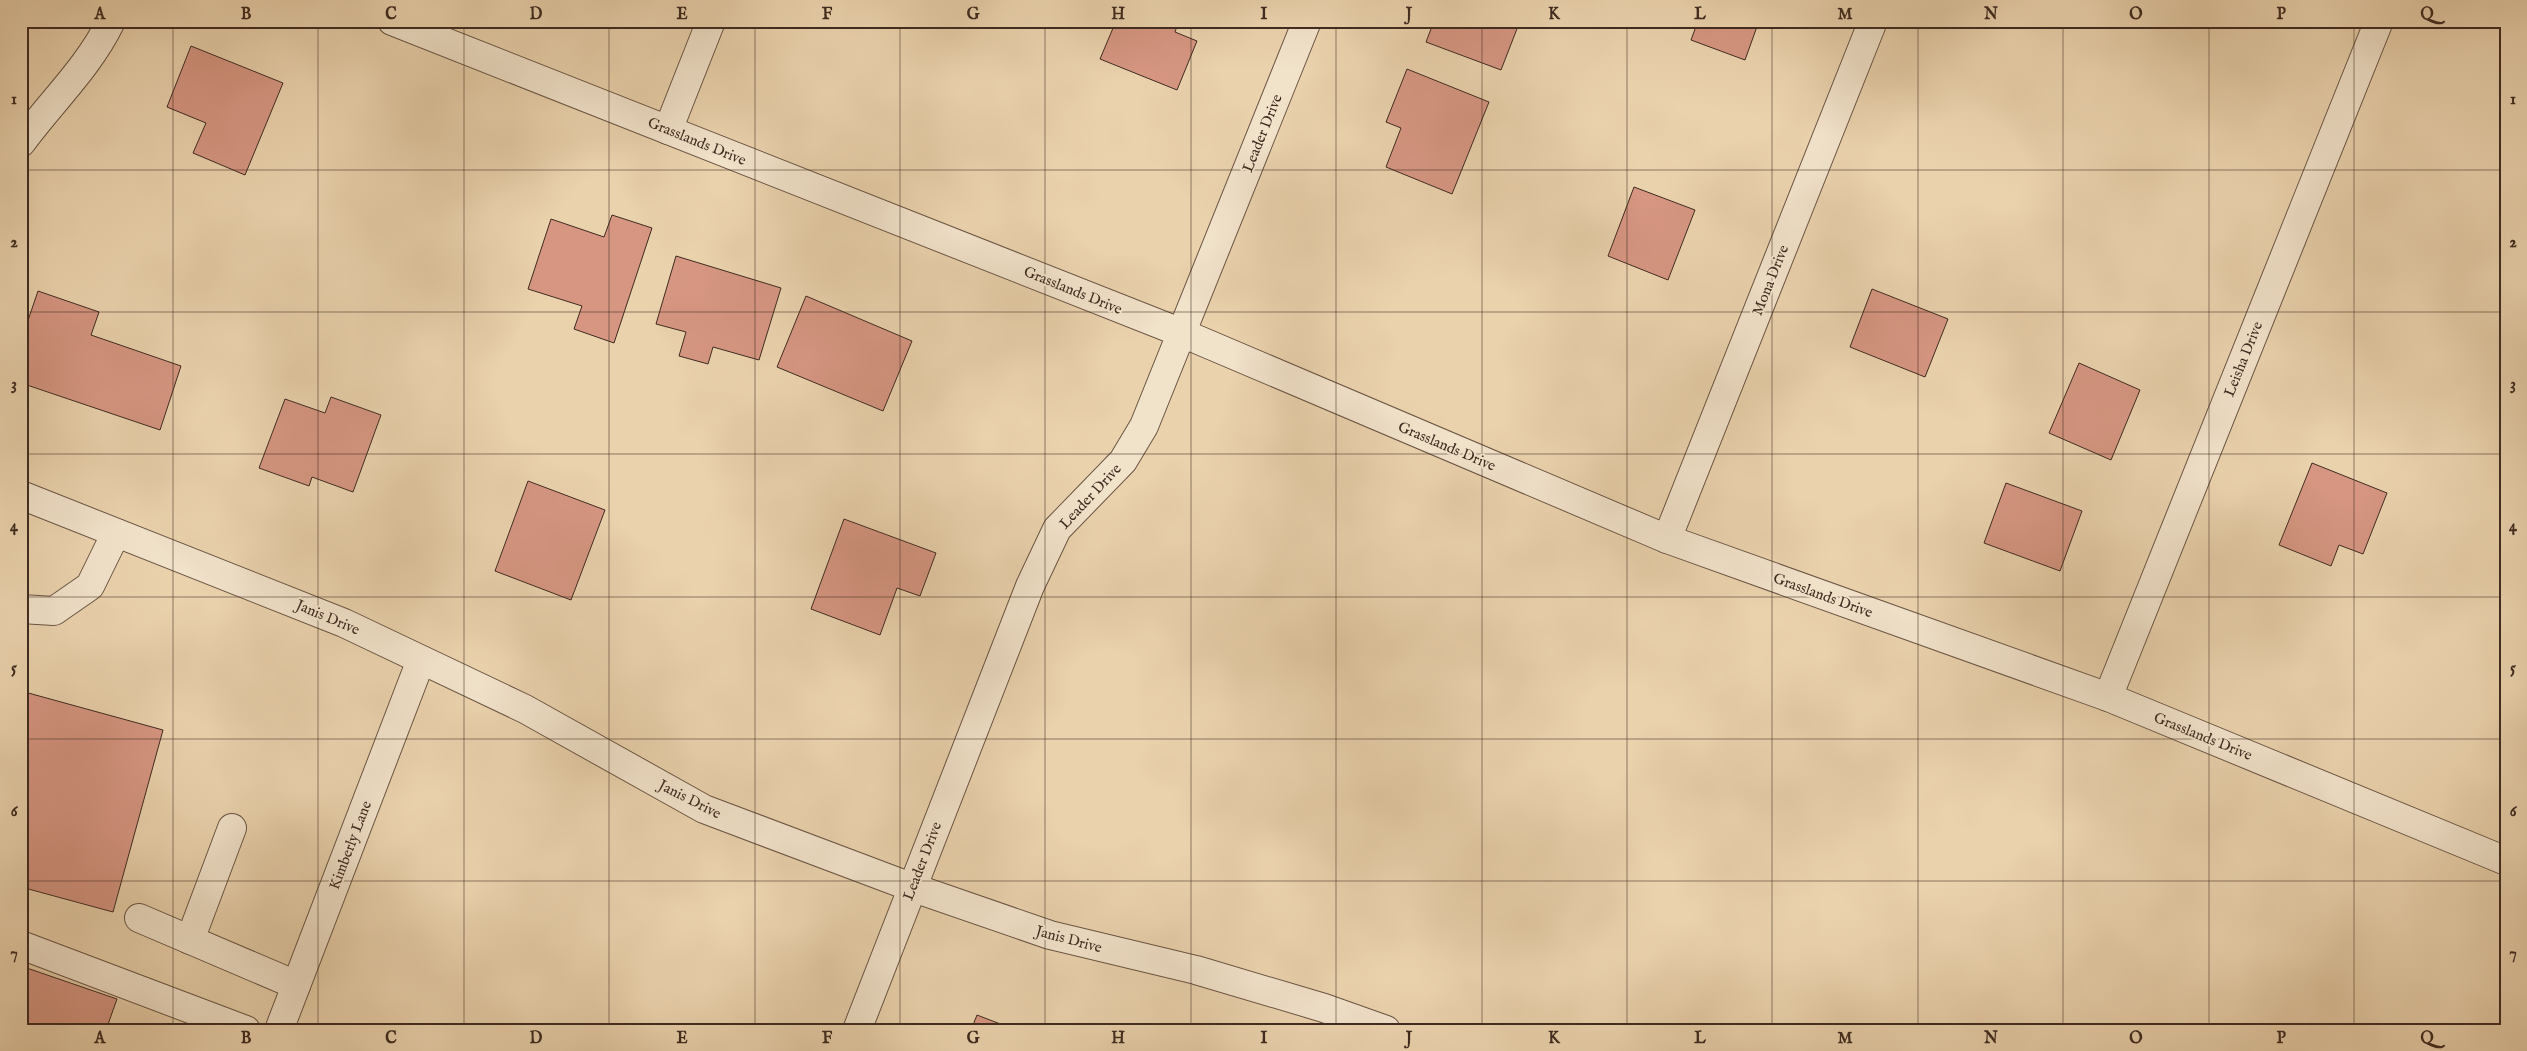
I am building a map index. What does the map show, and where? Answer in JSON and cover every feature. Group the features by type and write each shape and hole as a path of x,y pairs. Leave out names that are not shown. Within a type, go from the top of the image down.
{"street":[{"path":"21,143 42,114 79,73 111,21"},
{"name":"Grasslands Drive","path":"392,21 1182,333 1667,539 2108,697 2506,861"},
{"path":"668,130 712,21"},
{"name":"Leader Drive","path":"857,1030 911,887 1030,586 1057,529 1124,460 1144,426 1307,21"},
{"name":"Mona Drive","path":"1667,539 1872,21"},
{"name":"Leisha Drive","path":"2108,697 2378,21"},
{"name":"Janis Drive","path":"21,495 344,623 525,709 704,809 911,887 1050,935 1196,970 1324,1008 1386,1030"},
{"path":"21,609 54,611 90,586 116,533"},
{"name":"Kimberly Lane","path":"278,1030 421,660"},
{"path":"190,940 232,828"},
{"path":"139,918 296,985"},
{"path":"21,944 246,1030"}],"building":[{"path":"1116,21 1179,21 1175,32 1197,41 1177,90 1100,59"},
{"path":"1434,21 1520,21 1501,70 1426,42"},
{"path":"1698,21 1759,21 1745,60 1691,40"},
{"path":"191,46 283,83 245,175 193,153 206,123 167,107"},
{"path":"1407,69 1489,102 1452,194 1386,167 1401,128 1386,122"},
{"path":"1634,187 1695,210 1668,280 1608,256"},
{"path":"612,215 652,228 614,343 574,329 582,306 528,289 551,219 604,237"},
{"path":"676,256 781,288 759,360 713,347 708,364 679,356 686,332 656,324"},
{"path":"1872,289 1948,319 1925,377 1850,347"},
{"path":"38,291 99,312 91,335 181,366 160,430 21,383 21,341"},
{"path":"806,296 912,341 883,411 777,367"},
{"path":"2079,363 2140,390 2111,460 2049,433"},
{"path":"331,397 381,415 353,492 312,477 309,486 259,468 285,399 325,413"},
{"path":"2312,463 2387,493 2363,554 2339,545 2331,566 2279,545"},
{"path":"528,481 605,510 571,600 495,571"},
{"path":"2006,483 2082,511 2060,571 1984,543"},
{"path":"844,519 936,553 920,596 897,588 880,635 811,609"},
{"path":"21,691 163,730 113,912 21,887"},
{"path":"21,966 117,999 106,1030 21,1030"},
{"path":"977,1015 1016,1030 971,1030"}]}
